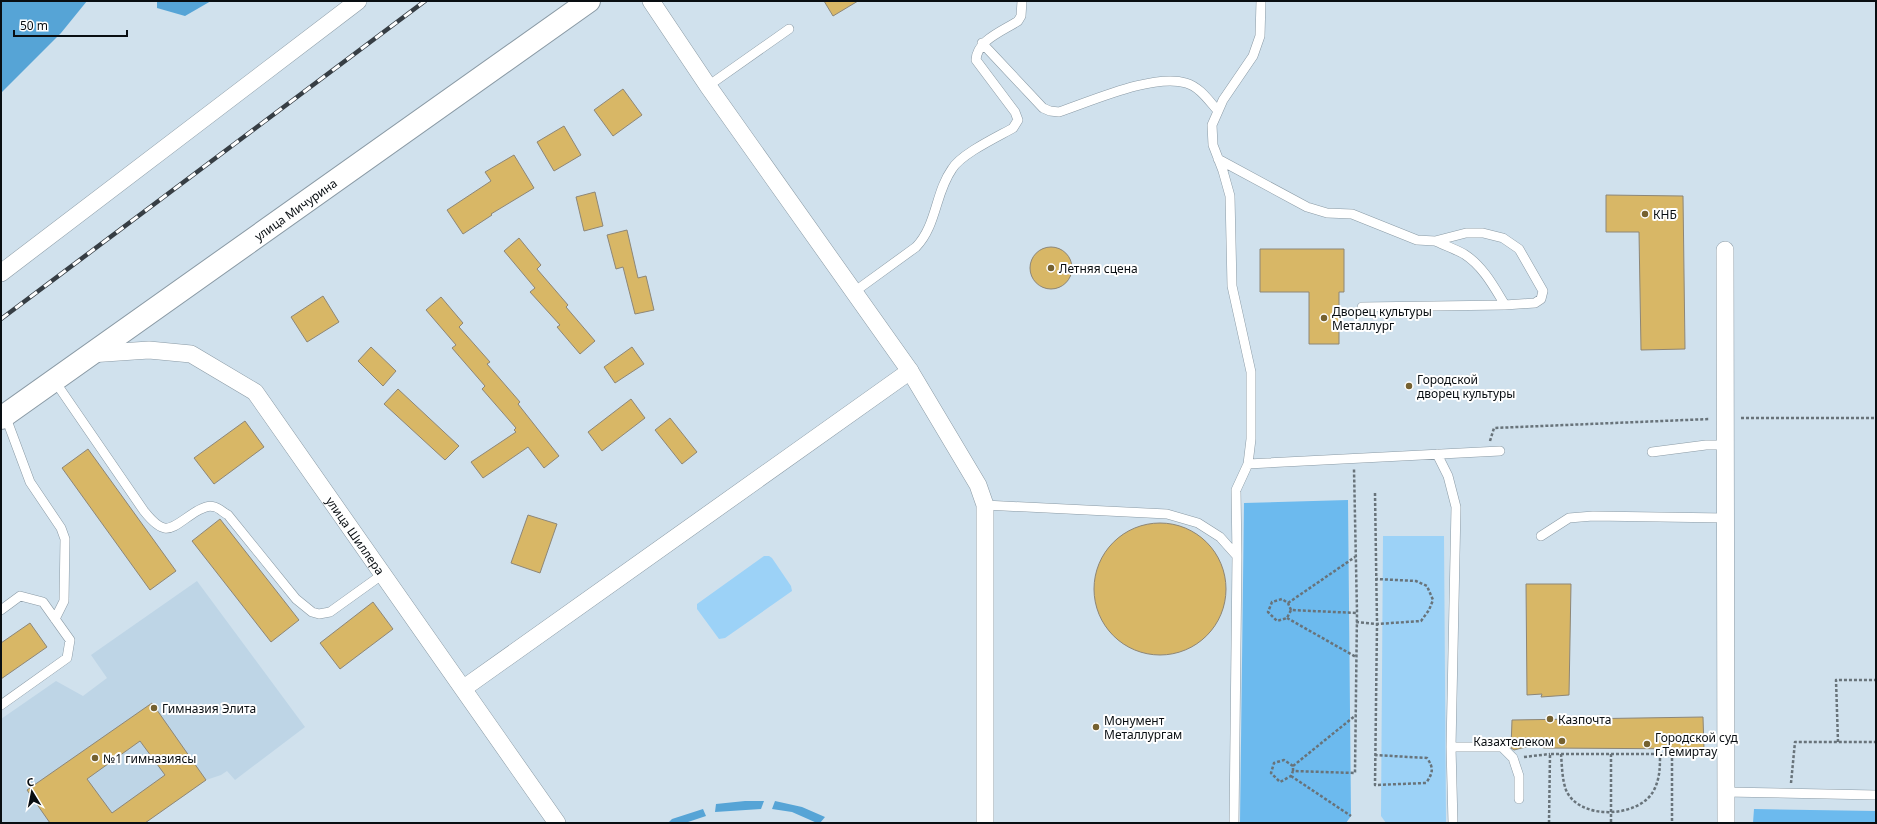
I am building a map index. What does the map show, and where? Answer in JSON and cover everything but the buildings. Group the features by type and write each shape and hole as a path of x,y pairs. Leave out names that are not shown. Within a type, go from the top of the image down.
{"main road":[{"name":"улица Мичурина","path":"3,416 589,1"}],"street":[{"path":"1,273 358,1"},
{"path":"651,1 708,86 910,371 978,485 985,505 985,823"},
{"path":"1725,250 1726,823"},
{"name":"улица Шиллера","path":"90,354 149,350 191,354 255,392 464,688 557,823"},
{"path":"464,688 910,371"}],"lane":[{"path":"854,292 916,246 925,237 946,178 952,167 964,157 1013,128 1018,120 1015,112 976,60 976,52 982,43 1018,21 1021,16 1022,1"},
{"path":"1234,823 1237,556 1236,490 1248,464 1251,439 1251,372 1232,286 1230,196 1212,145 1212,125 1223,100 1253,56 1260,36 1261,1"},
{"path":"708,86 789,29"},
{"path":"982,43 1043,108 1050,112 1059,112 1147,83 1173,81 1186,83 1197,88 1218,111"},
{"path":"1218,159 1307,207 1327,213 1352,214 1417,240 1435,241 1466,233 1483,233 1503,238 1519,249 1544,291 1541,300 1534,303 1505,305 1362,307"},
{"path":"1435,241 1464,254 1490,280 1505,305"},
{"path":"54,380 144,511 154,523 163,529 170,529 205,506 216,507 228,515 296,599 312,612 319,614 330,612 383,574"},
{"path":"3,416 30,482 61,528 64,539 64,601 55,619"},
{"path":"1652,452 1706,445 1725,445"},
{"path":"1248,464 1500,451"},
{"path":"1437,454 1448,476 1456,507 1451,747 1453,823"},
{"path":"985,505 1167,514 1198,524 1220,537 1237,556"},
{"path":"1541,536 1569,518 1593,516 1725,518"},
{"path":"1,610 20,596 43,602 70,640 67,658 1,705"},
{"path":"1451,747 1502,747 1514,758 1519,776 1519,799"},
{"path":"1726,792 1876,795"}],"path":[{"path":"1487,452 1494,428 1725,418 1876,418"},
{"path":"1293,771 1355,773 1357,613 1354,458"},
{"path":"1375,493 1377,624 1375,755 1375,785 1426,783 1432,773 1432,764 1426,758 1375,755"},
{"path":"1288,602 1355,557"},
{"path":"1356,622 1377,624 1421,621 1429,610 1433,600 1427,586 1416,581 1376,580"},
{"path":"1287,618 1291,610 1288,602 1282,599 1272,602 1268,612 1277,621 1287,618 1356,657"},
{"path":"1291,610 1357,613"},
{"path":"1838,742 1836,680 1876,680"},
{"path":"1293,766 1356,715"},
{"path":"1790,793 1794,742 1876,742"},
{"path":"1514,758 1550,754 1672,754 1672,823"},
{"path":"1549,823 1550,754"},
{"path":"1561,754 1562,774 1567,791 1577,804 1596,812 1622,812 1640,805 1654,791 1660,773 1660,754"},
{"path":"1611,754 1611,823"},
{"path":"1284,760 1293,766 1291,776 1280,782 1271,773 1274,763 1284,760"},
{"path":"1291,776 1351,816"}],"shaded area":[{"path":"1,1 87,1 61,33 1,93"},
{"path":"157,1 211,1 185,16 157,8"},
{"path":"1348,500 1351,816 1346,823 1240,823 1244,503"},
{"path":"1383,536 1444,536 1446,823 1386,823 1381,816"},
{"path":"764,556 769,556 772,558 791,586 792,591 725,638 719,639 697,609 697,604"},
{"name":"Гимназия Элита","path":"197,581 305,727 235,780 227,771 221,775 206,780 145,823 1,823 1,719 56,681 83,696 107,678 91,655"},
{"path":"764,801 761,809 715,812 716,804"},
{"path":"775,801 802,807 825,817 820,823 817,823 792,812 772,809"},
{"path":"703,809 706,816 685,823 668,823 672,819"},
{"path":"1754,809 1876,811 1876,823 1753,823"}],"railway":[{"path":"1,319 425,1"}],"place":[{"name":"КНБ","path":"1645,214"},
{"name":"Летняя сцена","path":"1051,268"},
{"name":"Дворец культуры Металлург","path":"1324,318"},
{"name":"Городской дворец культуры","path":"1409,386"},
{"name":"Гимназия Элита","path":"154,708"},
{"name":"Казпочта","path":"1550,719"},
{"name":"Монумент Металлургам","path":"1096,727"},
{"name":"Казахтелеком","path":"1562,741"},
{"name":"Городской суд г.Темиртау","path":"1647,744"},
{"name":"№1 гимназиясы","path":"95,758"}]}
